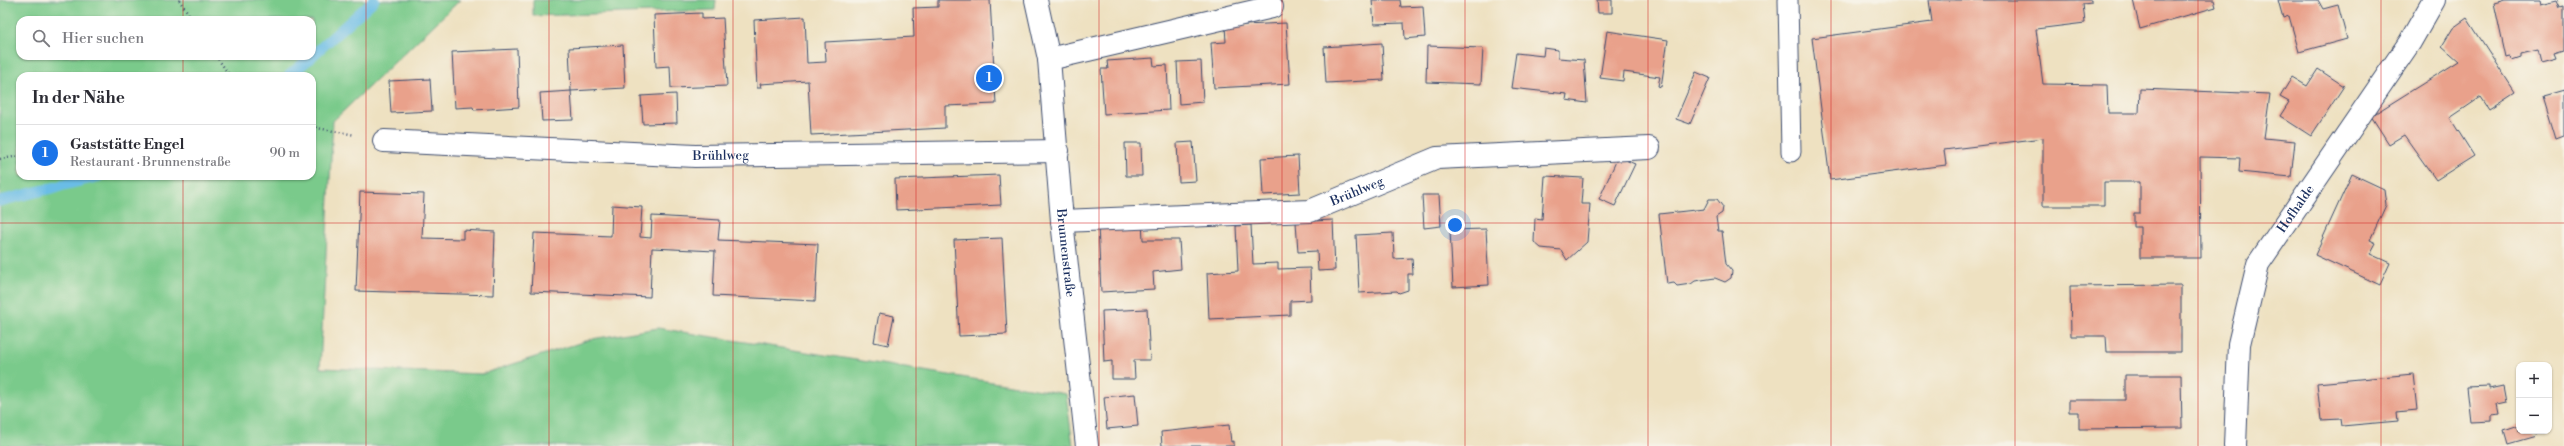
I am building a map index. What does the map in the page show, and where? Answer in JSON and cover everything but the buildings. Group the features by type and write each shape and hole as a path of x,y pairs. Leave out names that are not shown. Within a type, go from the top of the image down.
{"street":[{"name":"Brunnenstraße","path":"1036,0 1049,59 1058,151 1062,221 1087,446"},
{"name":"Hofhalde","path":"2235,446 2239,344 2258,264 2410,42 2434,0"},
{"path":"1049,59 1272,7"},
{"name":"Brühlweg","path":"384,141 694,156 1058,151"},
{"name":"Brühlweg","path":"1062,221 1310,211 1437,158 1649,148"}],"lane":[{"path":"1788,0 1791,152"}],"path":[{"path":"179,0 190,16"},
{"path":"219,60 227,72"},
{"path":"316,128 384,141"},
{"path":"0,159 16,157"}],"green space":[{"path":"0,0 460,0 333,121 320,368 482,374 592,339 658,328 1066,394 1073,446 0,446"},
{"path":"533,0 716,0 715,10 533,16"}],"waterway":[{"path":"316,52 374,0"},
{"path":"294,72 307,60"},
{"path":"0,201 84,180"}],"place":[{"name":"Gaststätte Engel","path":"989,78"}]}
